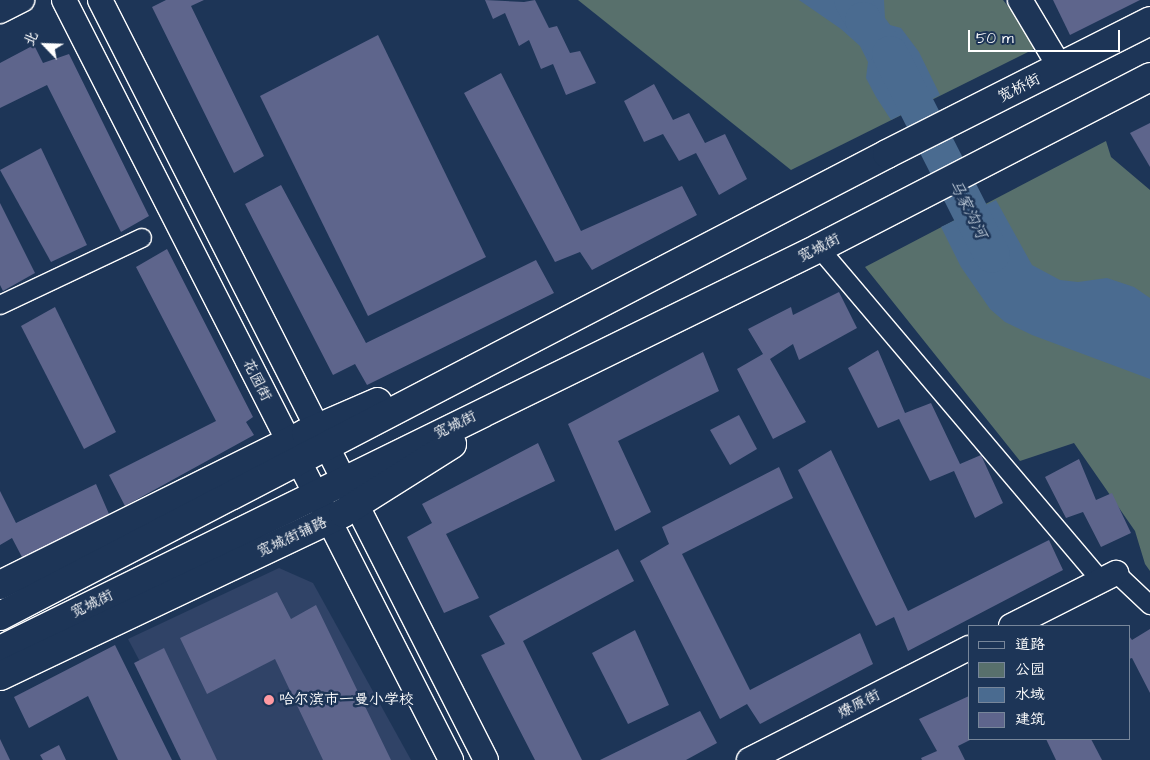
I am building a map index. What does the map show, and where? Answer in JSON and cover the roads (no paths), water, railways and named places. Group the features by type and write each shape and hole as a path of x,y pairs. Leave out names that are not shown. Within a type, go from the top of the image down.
{"highway":[{"name":"宽桥街","path":"887,154 1150,22"},
{"name":"宽城街","path":"0,650 819,248 1150,77"},
{"name":"宽城街","path":"0,616 322,437 554,327 887,154"},
{"name":"宽城街辅路","path":"0,676 329,520 569,370"},
{"path":"0,586 294,452"}],"main road":[{"path":"0,11 22,0"},
{"name":"花园街","path":"64,0 451,760"},
{"path":"100,0 486,760"},
{"path":"1020,0 1060,66"},
{"path":"1013,625 1108,576"},
{"name":"燎原街","path":"749,760 968,649"}],"street":[{"path":"0,305 142,238"},
{"path":"819,248 1108,576 1150,605"}],"water":[{"path":"799,0 884,0 885,18 890,25 901,28 919,52 940,95 891,120 866,78 868,62 860,46 841,29"},
{"path":"996,200 1032,265 1060,280 1078,282 1107,278 1134,287 1150,298 1150,379 1032,335 1005,322 990,309 961,267 941,227"}],"waterway":[{"name":"马家沟河","path":"852,0 863,20 890,54 992,255"}],"place":[{"name":"哈尔滨市一曼小学校","path":"269,700"}]}
